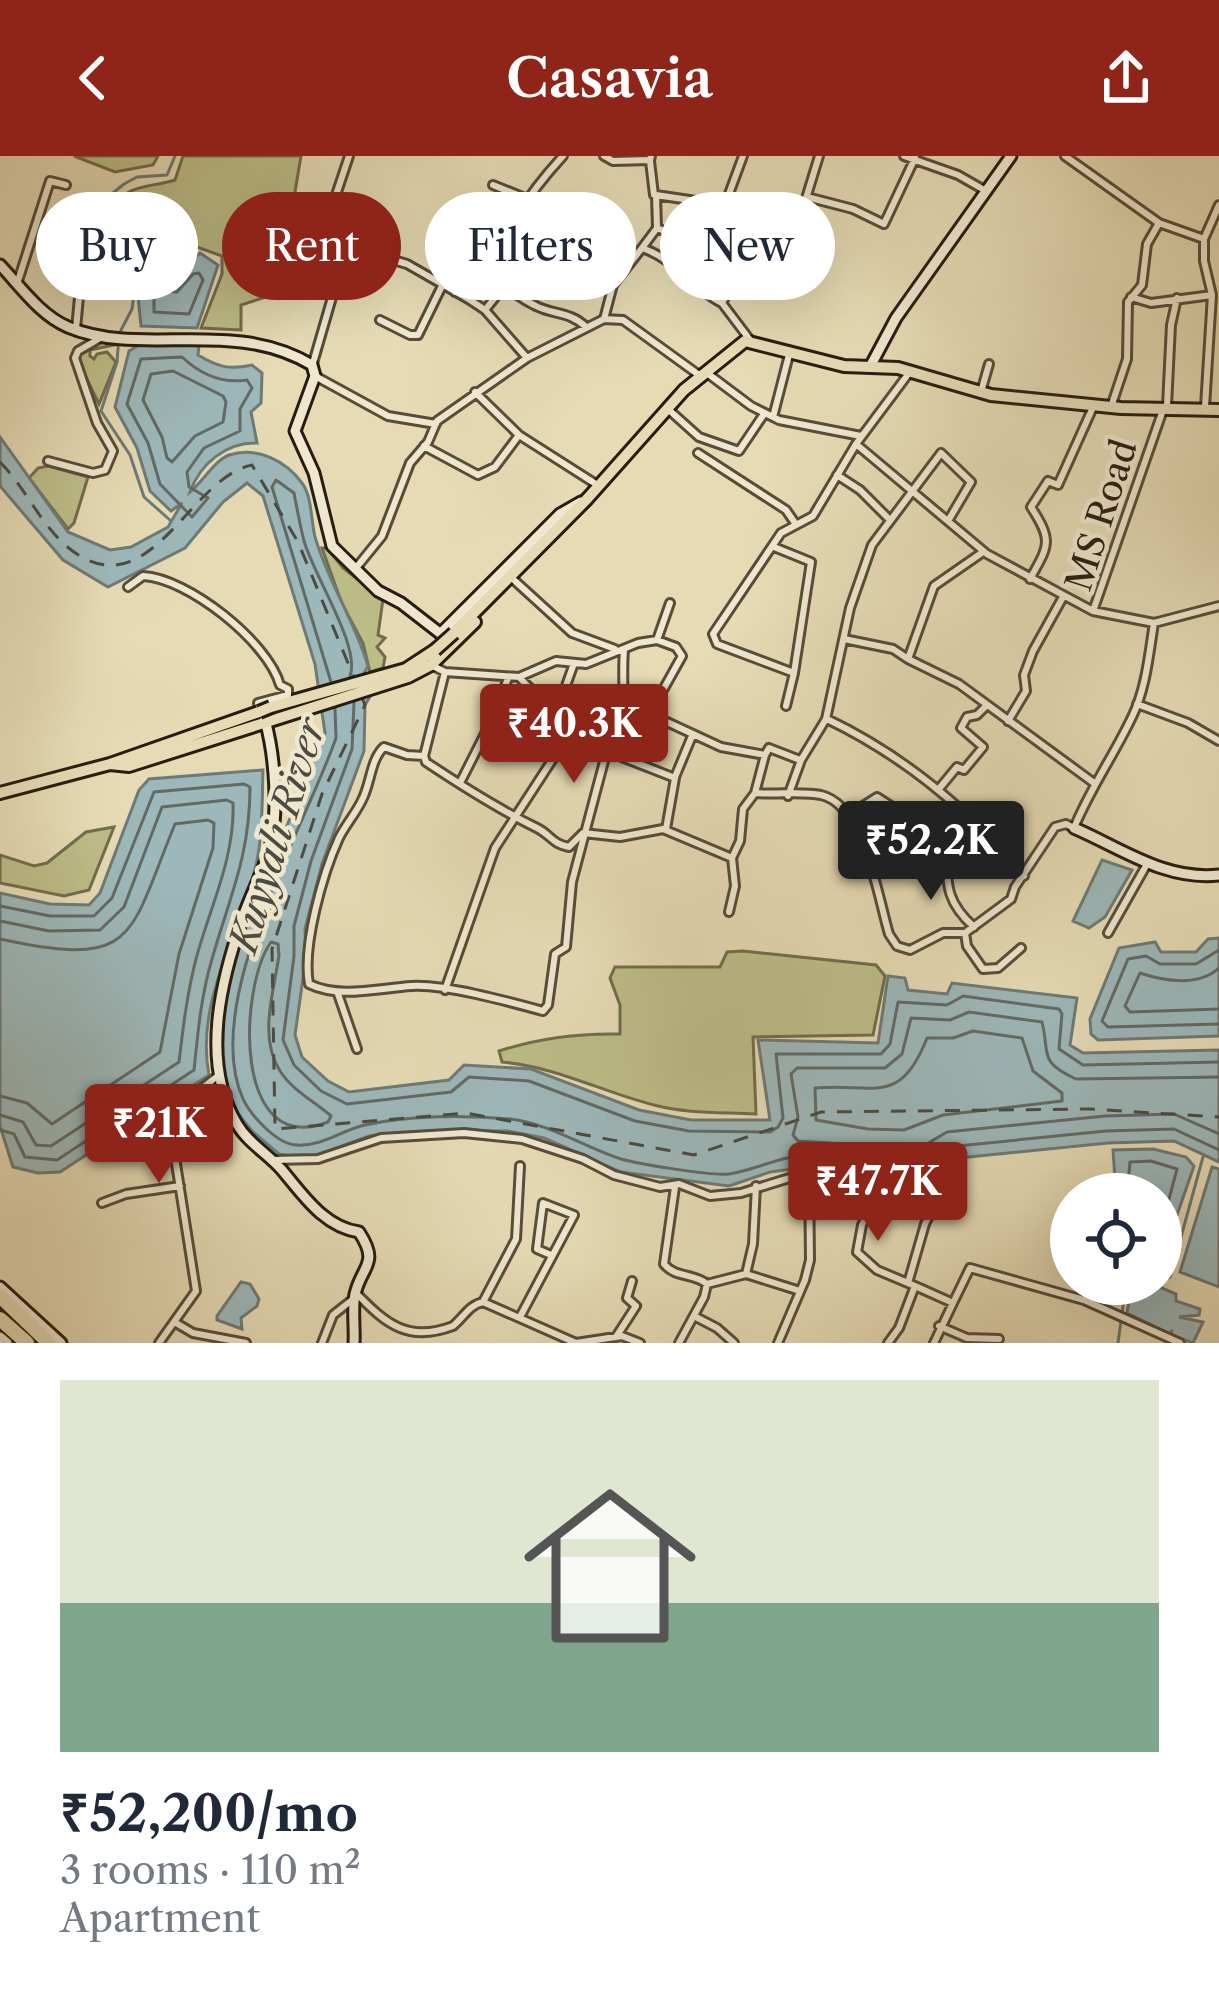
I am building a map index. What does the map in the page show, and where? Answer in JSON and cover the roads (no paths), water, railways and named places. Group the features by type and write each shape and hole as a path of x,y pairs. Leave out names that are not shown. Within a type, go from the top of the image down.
{"highway":[{"path":"0,1296 49,1343"},
{"path":"0,1319 27,1343"}],"main road":[{"path":"0,794 110,764 289,702 406,669 435,650 587,499 702,373 734,346 751,340 844,366 872,364 910,371 981,392 1111,407 1212,410"},
{"path":"265,713 319,705 430,665 449,636 515,580 562,533 569,517"}],"street":[{"path":"338,192 349,156"},
{"path":"530,192 562,156"},
{"path":"604,156 613,161 651,158 657,228 636,253"},
{"path":"729,192 743,156"},
{"path":"808,192 819,156"},
{"path":"904,156 958,175 986,191"},
{"path":"872,364 896,318 1011,156"},
{"path":"1066,156 1159,223 1219,236"},
{"path":"835,204 884,224 915,158"},
{"path":"17,284 50,181 66,185"},
{"path":"494,185 511,192"},
{"path":"655,199 660,196"},
{"path":"1212,410 1212,295 1204,261 1206,236 1219,205"},
{"path":"1111,407 1127,359 1131,297 1142,285 1147,244 1159,223"},
{"path":"642,248 682,271 722,303 751,340"},
{"path":"0,265 56,320 76,329 125,337 253,343 286,350 388,416 436,424"},
{"path":"1131,297 1151,303 1212,295"},
{"name":"MS Road","path":"1154,623 1093,611 1165,410 1177,298"},
{"path":"76,329 79,300"},
{"path":"332,300 295,431 314,473 332,546 378,592 449,636 560,514 587,499"},
{"path":"380,320 418,335 435,300"},
{"path":"468,300 485,310 527,358"},
{"path":"485,310 493,300"},
{"path":"526,300 569,315 586,328"},
{"path":"604,319 609,300"},
{"path":"353,570 376,547 410,464 436,424 527,358 604,319 623,320 764,413 858,440 984,551 1093,611"},
{"path":"48,461 93,473 105,470 110,462 110,442 97,423 75,358 78,351 106,334"},
{"path":"773,417 790,351"},
{"path":"981,392 989,364"},
{"path":"794,673 717,644 713,634 781,532 813,516 858,440 910,371"},
{"path":"475,392 518,435 599,486"},
{"path":"1030,579 1047,548 1043,524 1031,508 1048,481 1058,484 1094,405"},
{"path":"669,410 706,441 716,440 739,451 764,413"},
{"path":"424,446 478,475 495,467 518,435"},
{"path":"698,453 786,510 796,524"},
{"path":"788,796 801,760 826,719 858,579 872,545 941,453 971,482 948,521"},
{"path":"837,475 889,519"},
{"path":"772,547 811,562 786,706"},
{"path":"908,658 934,586 984,551"},
{"path":"128,586 143,576 198,598 230,621 288,689 288,695 259,703 273,749 272,838 228,974 216,1038 219,1075 236,1123 325,1217 358,1232 370,1249 368,1268 355,1295 333,1315 322,1343"},
{"path":"515,580 572,633 621,650"},
{"path":"1007,721 1026,691 1024,675 1033,652 1063,597"},
{"path":"657,640 670,602"},
{"path":"1074,828 1137,704 1154,623 1219,606"},
{"path":"844,639 892,649 959,684 1094,783"},
{"path":"430,665 445,672 519,677 556,661 586,664 657,640 676,647 682,656 654,716"},
{"path":"621,650 625,716 619,755 675,778"},
{"path":"556,714 574,665"},
{"path":"445,672 426,762 558,845 569,847 583,833"},
{"path":"519,677 571,731 618,751"},
{"path":"460,783 508,678"},
{"path":"1137,704 1188,723 1219,741"},
{"path":"938,790 957,767 964,770 981,752 983,747 961,728 968,717 986,706"},
{"path":"625,716 654,716 692,736 765,755"},
{"path":"826,719 902,761 1024,876"},
{"path":"445,990 496,848 571,731"},
{"path":"666,830 675,778 692,736"},
{"path":"424,756 385,747 380,750 363,799 331,858 313,922 307,976 314,987 338,994 369,987 413,986 543,1012 555,954 566,947 569,896 607,750"},
{"path":"729,912 735,886 732,858 740,841 743,809 755,793 765,755 769,748 801,760"},
{"path":"755,793 823,796 847,816 867,852 890,934 897,946 910,950 943,933 965,933 1011,899 1055,827 1066,824 1147,864 1201,877 1219,875"},
{"path":"847,816 877,797 910,818 947,856 943,879 974,926"},
{"path":"583,833 620,837 666,830 732,858"},
{"path":"1108,933 1147,864"},
{"path":"965,933 983,969 998,968 1021,948"},
{"path":"338,994 357,1049"},
{"path":"159,1343 196,1291 169,1119 219,1075"},
{"path":"273,1160 318,1159 381,1138 464,1133 522,1138 614,1175 679,1184 710,1196 741,1193 808,1172 812,1240 801,1292 778,1343"},
{"path":"483,1302 515,1239 520,1166"},
{"path":"888,1343 899,1328 920,1238 952,1172"},
{"path":"883,1184 862,1225 857,1252 877,1270 953,1303"},
{"path":"101,1203 180,1186"},
{"path":"675,1186 664,1264 669,1271 706,1284"},
{"path":"746,1274 754,1244 756,1186"},
{"path":"520,1317 574,1215 543,1203 537,1249 551,1255"},
{"path":"934,1343 970,1268 1084,1300 1180,1343"},
{"path":"706,1284 746,1274 801,1292"},
{"path":"616,1336 636,1306 627,1298 632,1281"},
{"path":"679,1343 706,1284"},
{"path":"0,1287 61,1343"},
{"path":"355,1295 407,1340 422,1342 483,1302 571,1342 616,1336 640,1343"},
{"path":"354,1343 355,1295"},
{"path":"694,1316 734,1343"},
{"path":"175,1323 193,1333 247,1343"},
{"path":"939,1326 967,1338 999,1339"},
{"path":"0,1336 7,1343"}],"water":[{"path":"198,255 218,265 197,328 141,326 138,300 198,300"},
{"path":"139,345 199,345 198,355 212,362 230,367 252,365 262,373 261,403 251,412 257,443 235,446 216,457 200,472 190,492 218,462 240,453 270,457 295,475 308,495 320,554 368,666 362,677 371,695 365,705 364,751 322,864 305,929 306,957 295,1035 302,1057 328,1081 349,1092 449,1080 464,1065 531,1069 639,1110 691,1120 770,1120 758,1040 878,1043 888,976 905,978 908,990 947,994 952,983 1077,998 1070,1045 1083,1053 1219,1050 1219,1162 1174,1141 1108,1143 949,1159 943,1169 907,1175 808,1167 770,1172 729,1186 621,1172 544,1138 508,1131 369,1136 315,1156 279,1154 232,1106 222,1061 224,1009 238,945 325,733 315,664 263,496 247,483 223,502 185,548 108,587 63,560 0,486 0,437 68,532 110,550 131,547 168,527 182,503 171,511 150,491 137,448 115,407 129,351"},
{"path":"263,770 258,855 208,1019 209,1075 60,1172 13,1167 0,1126 0,893 50,904 89,905 100,893 139,790 149,779"},
{"path":"1102,860 1132,870 1105,917 1089,928 1073,921"},
{"path":"1219,938 1219,1036 1098,1040 1091,1034 1090,1019 1119,948 1155,942 1161,952 1196,952 1208,939"},
{"path":"213,1085 233,1126 209,1128 176,1144 172,1115"},
{"path":"1153,1149 1186,1157 1194,1166 1182,1201 1182,1173 1115,1173 1113,1150"},
{"path":"1212,1167 1219,1169 1219,1287 1182,1273"},
{"path":"241,1282 250,1284 259,1299 241,1318 242,1329 217,1320"},
{"path":"1182,1303 1200,1309 1199,1315 1179,1317 1203,1322 1193,1343 1127,1313 1128,1305"}],"waterway":[{"path":"171,521 144,497 130,455 101,411 134,294 132,273 111,244 106,211 113,193 124,184 137,177 167,175 175,156"},
{"path":"1182,1233 1203,1157"},
{"path":"1118,1343 1123,1305"}],"water label":[{"name":"Kuyyali River","path":"277,835"}]}
